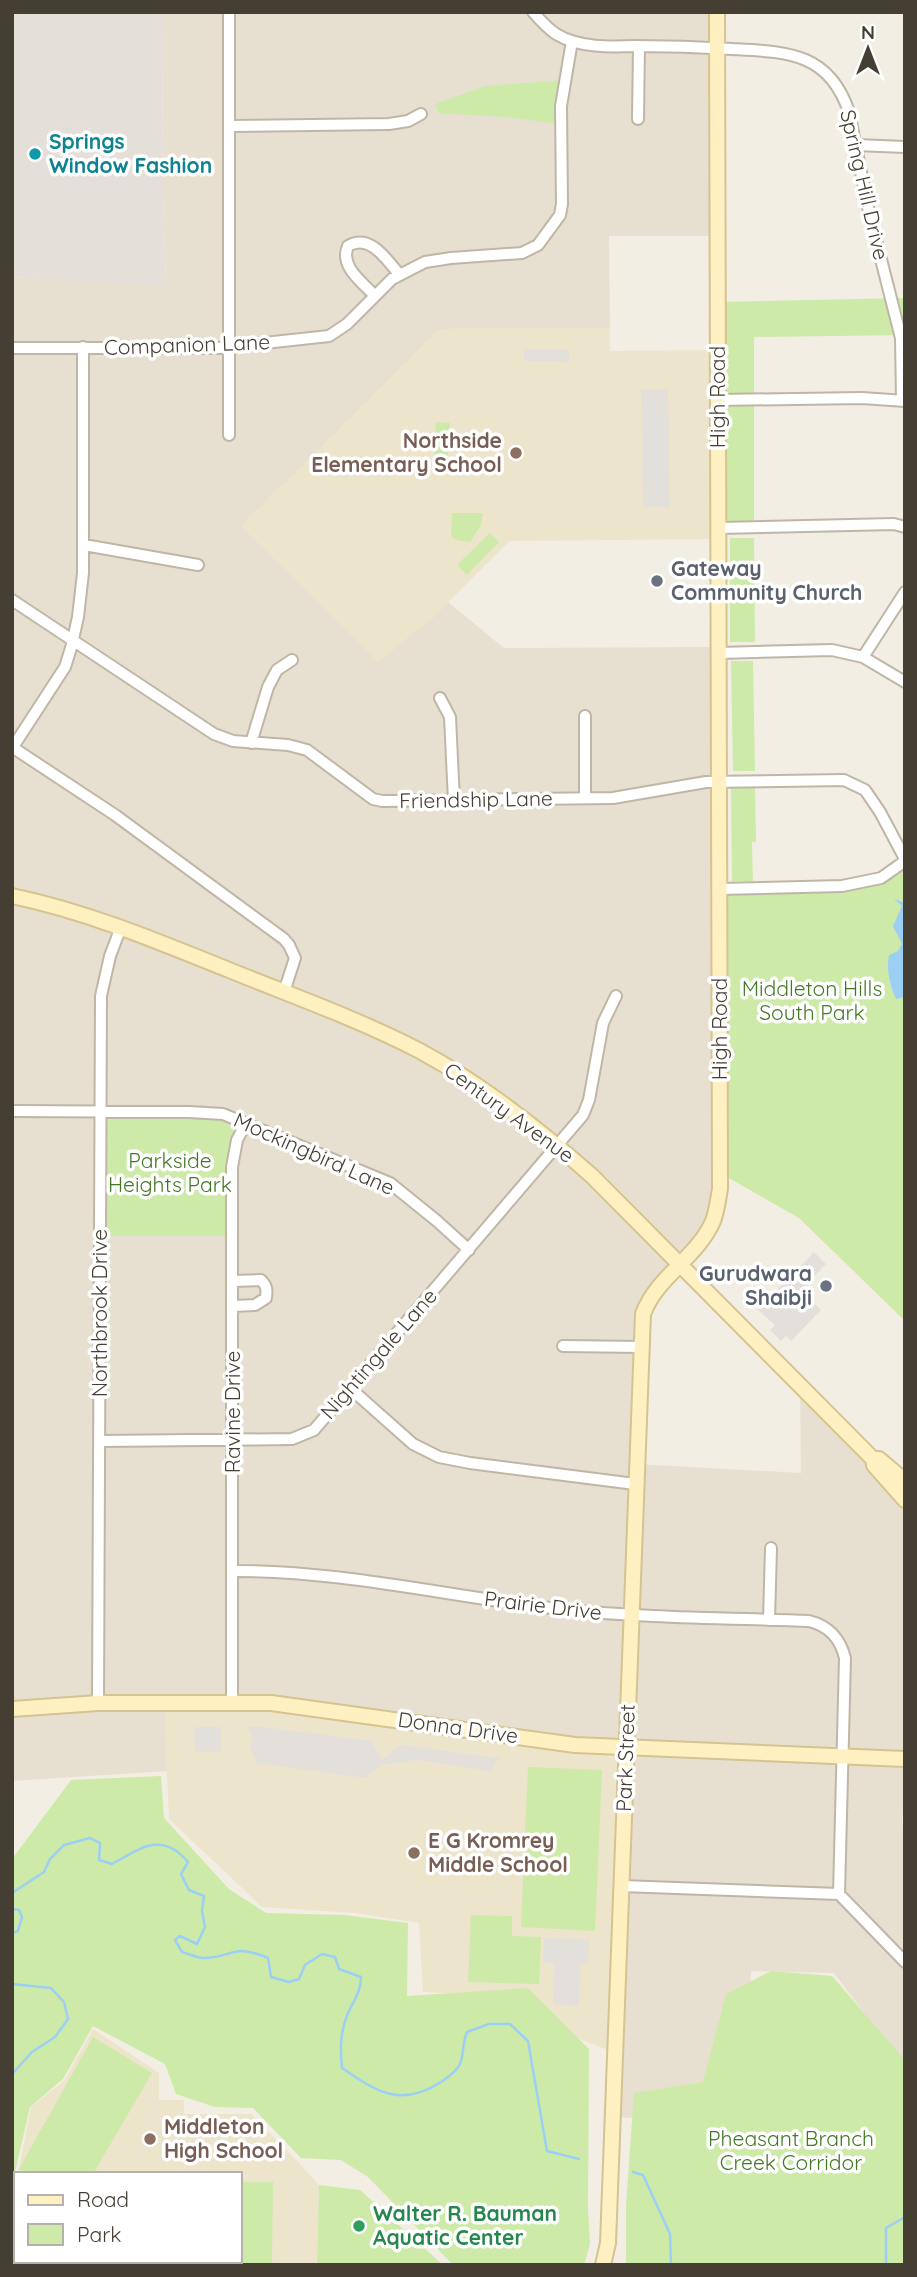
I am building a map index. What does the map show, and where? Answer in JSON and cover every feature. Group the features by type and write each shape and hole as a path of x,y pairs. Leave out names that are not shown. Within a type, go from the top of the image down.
{"street":[{"path":"229,12 229,435"},
{"name":"Spring Hill Drive","path":"533,12 557,34 572,41 603,46 779,51 801,57 833,80 844,96 869,212 901,338 903,401"},
{"name":"High Road","path":"678,1264 697,1244 713,1220 720,1189 717,12"},
{"name":"Companion Lane","path":"12,348 230,347 329,336 347,324 374,295 399,274 425,262 522,253 538,245 560,215 562,204 560,124 564,80 572,41"},
{"path":"638,119 639,46"},
{"path":"229,126 389,124 408,121 421,114"},
{"path":"856,145 905,147"},
{"path":"374,295 347,266 345,253 348,246 360,241 365,242 377,250 399,274"},
{"path":"83,347 84,545 83,573 73,639 61,675 13,747 115,815 284,939 295,958 284,992"},
{"path":"718,400 870,398 903,401"},
{"path":"719,528 894,524 905,527"},
{"path":"84,545 198,565"},
{"path":"863,657 905,592"},
{"name":"Friendship Lane","path":"12,600 214,734 233,741 307,750 373,799 382,802 613,798 719,781"},
{"path":"719,653 832,650 863,657 905,682"},
{"path":"251,743 268,687 277,670 292,660"},
{"path":"440,698 450,717 454,801"},
{"path":"585,716 585,798"},
{"path":"719,781 844,780 857,785 865,790 880,812 905,860 881,878 842,886 719,889"},
{"name":"Century Avenue","path":"12,896 76,912 121,927 377,1030 448,1067 497,1099 592,1176 873,1459 874,1465 905,1500"},
{"name":"Northbrook Drive","path":"98,1703 101,996 110,956 121,927"},
{"name":"Nightingale Lane","path":"100,1441 292,1439 314,1430 351,1390 583,1115 589,1100 603,1023 616,996"},
{"name":"Mockingbird Lane","path":"12,1111 219,1113 390,1184 469,1250"},
{"name":"Ravine Drive","path":"232,1703 232,1167 237,1140 246,1123"},
{"name":"Park Street","path":"603,2265 608,2242 643,1314 648,1300 678,1264"},
{"path":"233,1281 261,1280 267,1287 267,1292 261,1303 233,1306"},
{"path":"563,1346 641,1347"},
{"path":"351,1390 412,1444 439,1457 635,1484"},
{"name":"Century Avenue","path":"873,1459 878,1459 905,1481"},
{"path":"769,1620 771,1548"},
{"name":"Prairie Drive","path":"232,1571 280,1571 558,1609 816,1623 829,1630 840,1641 846,1664 842,1756"},
{"name":"Donna Drive","path":"12,1709 98,1703 271,1703 575,1745 905,1759"},
{"path":"842,1756 839,1894 905,1962"},
{"path":"622,1886 839,1894"}],"shaded area":[{"path":"12,12 162,12 166,286 12,277"},
{"path":"162,12 717,12 718,236 609,236 610,328 439,329 432,618 448,602 504,648 719,647 716,1211 648,1300 637,1464 801,1473 800,1386 905,1500 905,1815 902,1815 905,1863 905,2067 834,1973 751,1971 746,2123 613,2117 622,1886 165,1703 167,1771 12,1781 12,277 166,285"},
{"name":"Northside Elementary School","path":"610,328 610,351 718,350 719,539 510,541 432,618 378,662 241,526 439,329"},
{"path":"524,350 569,350 569,362 524,361"},
{"path":"668,389 670,507 643,507 641,390"},
{"path":"814,1252 826,1264 801,1290 821,1310 791,1341 786,1336 781,1341 770,1330 775,1325 758,1310"},
{"name":"E G Kromrey Middle School","path":"164,1703 232,1703 626,1749 615,2053 469,1994 423,1992 419,1923 355,1913 262,1907 169,1819"},
{"path":"194,1727 221,1727 221,1752 195,1752"},
{"path":"248,1727 372,1741 382,1760 400,1745 500,1758 490,1771 418,1760 381,1765 366,1778 257,1763 250,1748 253,1738"},
{"path":"544,1938 589,1939 588,1964 580,1964 579,2006 553,2004 554,1964 543,1962"},
{"name":"Middleton High School","path":"93,2029 159,2073 159,2100 184,2100 184,2114 251,2114 319,2185 317,2265 12,2265 14,2194 14,2263 242,2263 242,2172 18,2172 31,2107 64,2081"}],"green space":[{"path":"564,80 560,124 438,113 435,104 485,86"},
{"path":"905,298 905,335 754,337 754,526 719,528 718,302"},
{"path":"436,422 450,423 447,470 434,469"},
{"path":"452,513 483,513 481,525 470,542 456,540 451,536"},
{"path":"490,533 499,542 467,575 458,566 460,562"},
{"path":"730,538 754,538 755,642 730,642"},
{"path":"731,661 753,661 755,771 733,771"},
{"path":"731,786 755,786 756,842 752,842 753,881 732,881"},
{"name":"Middleton Hills South Park","path":"905,861 905,1321 799,1218 720,1173 719,889 881,878"},
{"name":"Parkside Heights Park","path":"100,1112 189,1112 246,1123 237,1140 233,1236 100,1236"},
{"path":"528,1767 602,1770 595,1931 521,1927"},
{"path":"161,1776 164,1818 229,1889 266,1913 344,1915 408,1923 407,1996 528,1988 589,2049 590,2244 584,2265 453,2265 368,2177 341,2160 301,2158 253,2108 215,2107 176,2094 165,2064 93,2026 63,2079 30,2107 12,2185 12,1859 71,1780"},
{"path":"471,1915 512,1916 512,1936 541,1937 539,1984 468,1982"},
{"name":"Pheasant Branch Creek Corridor","path":"771,1971 832,1976 905,2060 905,2265 626,2265 626,2205 634,2093 703,2082 726,1994"},
{"path":"93,2037 152,2073 94,2172 24,2172 19,2169"},
{"path":"242,2182 273,2182 272,2265 204,2265 242,2263"},
{"name":"Walter R. Bauman Aquatic Center","path":"319,2185 360,2190 443,2265 317,2265"},
{"path":"12,2220 14,2263 142,2263 142,2265 12,2265"}],"water":[{"path":"894,899 902,902 905,900 905,997 896,999 889,977 888,960 889,955 898,951 902,944 893,926 902,906"}],"waterway":[{"path":"12,1893 44,1872 50,1859 64,1845 90,1838 100,1843 99,1860 112,1864 151,1845 169,1847 188,1862 181,1874 189,1890 204,1896 202,1911 205,1927 197,1944 180,1936 175,1940 182,1952 204,1958 241,1951 257,1954 268,1958 271,1977 289,1982 299,1979 305,1965 322,1954 335,1957 339,1969 361,1977 358,1992 343,2027 342,2068 378,2090 390,2094 414,2094 441,2082 460,2064 467,2032 489,2024 510,2024 528,2041 547,2151 579,2159"},
{"path":"12,1909 19,1910 22,1917 18,1931 12,1933"},
{"path":"12,1984 51,1988 64,2002 68,2019 55,2037 32,2052 12,2074"},
{"path":"633,2172 643,2175 670,2234 671,2265"},
{"path":"886,2265 886,2228 905,2217"}],"place":[{"name":"Springs Window Fashion","path":"35,154"},
{"name":"Northside Elementary School","path":"516,453"},
{"name":"Gateway Community Church","path":"657,581"},
{"name":"Gurudwara Shaibji","path":"826,1286"},
{"name":"E G Kromrey Middle School","path":"414,1853"},
{"name":"Middleton High School","path":"150,2139"},
{"name":"Walter R. Bauman Aquatic Center","path":"359,2226"}]}
